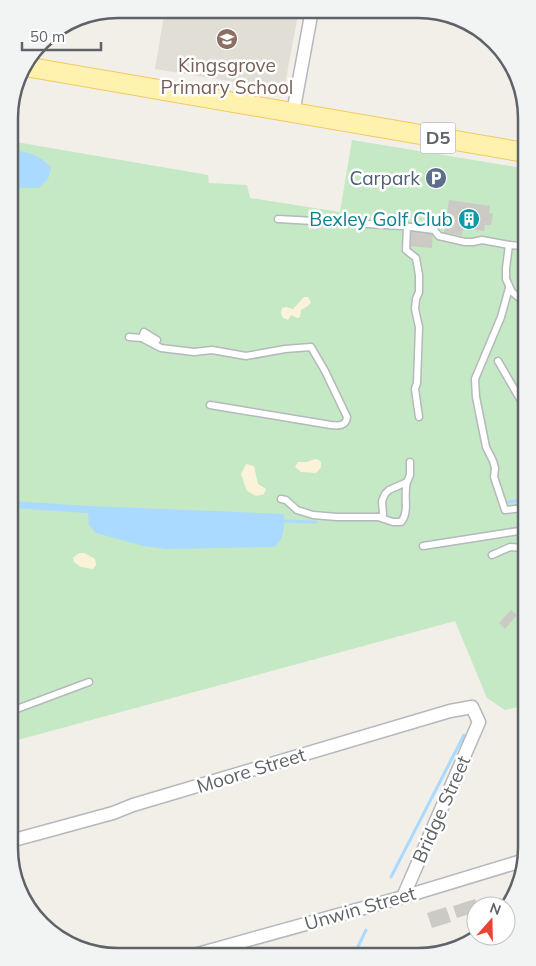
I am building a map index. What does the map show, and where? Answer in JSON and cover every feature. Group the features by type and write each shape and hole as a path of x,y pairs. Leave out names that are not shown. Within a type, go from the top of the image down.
{"main road":[{"name":"D5","path":"31,68 518,151"}],"street":[{"path":"293,113 311,18"},
{"name":"Moore Street","path":"18,839 113,813 133,805 450,711 472,707 479,722"},
{"name":"Bridge Street","path":"403,896 479,722"},
{"name":"Unwin Street","path":"219,948 517,862"}],"lane":[{"path":"278,219 434,230 439,236 465,242 482,240 518,246"},
{"path":"407,228 406,250 416,258 419,275 420,292 416,299 415,309 419,327 417,383 415,389 419,417"},
{"path":"509,245 506,268 509,288 501,317 475,379 476,397 486,447 495,468 494,477 505,510 518,509"},
{"path":"509,288 518,296"},
{"path":"142,338 144,332 157,340"},
{"path":"129,336 142,338 161,348 194,352 219,350 246,356 285,349 310,347 326,371 347,417 346,422 343,424 330,426 210,405"},
{"path":"498,361 518,396"},
{"path":"281,499 286,500 297,510 312,515 378,517 393,522 401,522 406,510 404,490 410,475 410,462"},
{"path":"378,517 383,515 382,501 389,490 407,482"},
{"path":"423,546 518,531"},
{"path":"492,555 510,547 518,548"},
{"path":"18,709 89,682"}],"shaded area":[{"name":"Kingsgrove Primary School","path":"164,18 298,18 284,90 155,69"}],"green space":[{"path":"352,140 518,167 518,707 505,710 487,698 455,621 18,740 18,142 208,175 209,183 247,185 250,198 340,212"}],"sand":[{"path":"304,297 308,297 311,302 301,310 300,317 297,318 291,315 288,320 283,318 282,308 293,309"},
{"path":"315,459 321,462 321,467 316,473 301,472 295,467 298,462 307,462"},
{"path":"246,464 254,466 258,484 266,489 264,494 256,496 247,491 241,474"},
{"path":"79,553 84,553 95,559 96,565 93,569 81,567 74,562 73,558"}],"water":[{"path":"18,151 33,154 51,168 48,179 39,188 18,188"},
{"path":"18,501 284,514 284,528 278,544 274,547 167,549 144,546 96,533 89,525 88,513 18,508"}],"building":[{"name":"Bexley Golf Club","path":"449,200 490,206 489,213 493,214 491,225 485,225 484,231 463,228 462,235 444,233"},
{"path":"410,229 433,232 432,248 408,246"},
{"path":"511,610 517,615 505,629 499,623"},
{"path":"466,902 466,915 457,918 453,906"},
{"path":"446,907 451,922 432,928 427,913"}],"waterway":[{"path":"508,502 518,501"},
{"path":"281,521 316,522"},
{"path":"391,877 464,735"},
{"path":"357,948 366,930"}],"place":[{"name":"Kingsgrove Primary School","path":"227,39"},
{"name":"Carpark","path":"436,178"},
{"name":"Bexley Golf Club","path":"469,219"}]}
